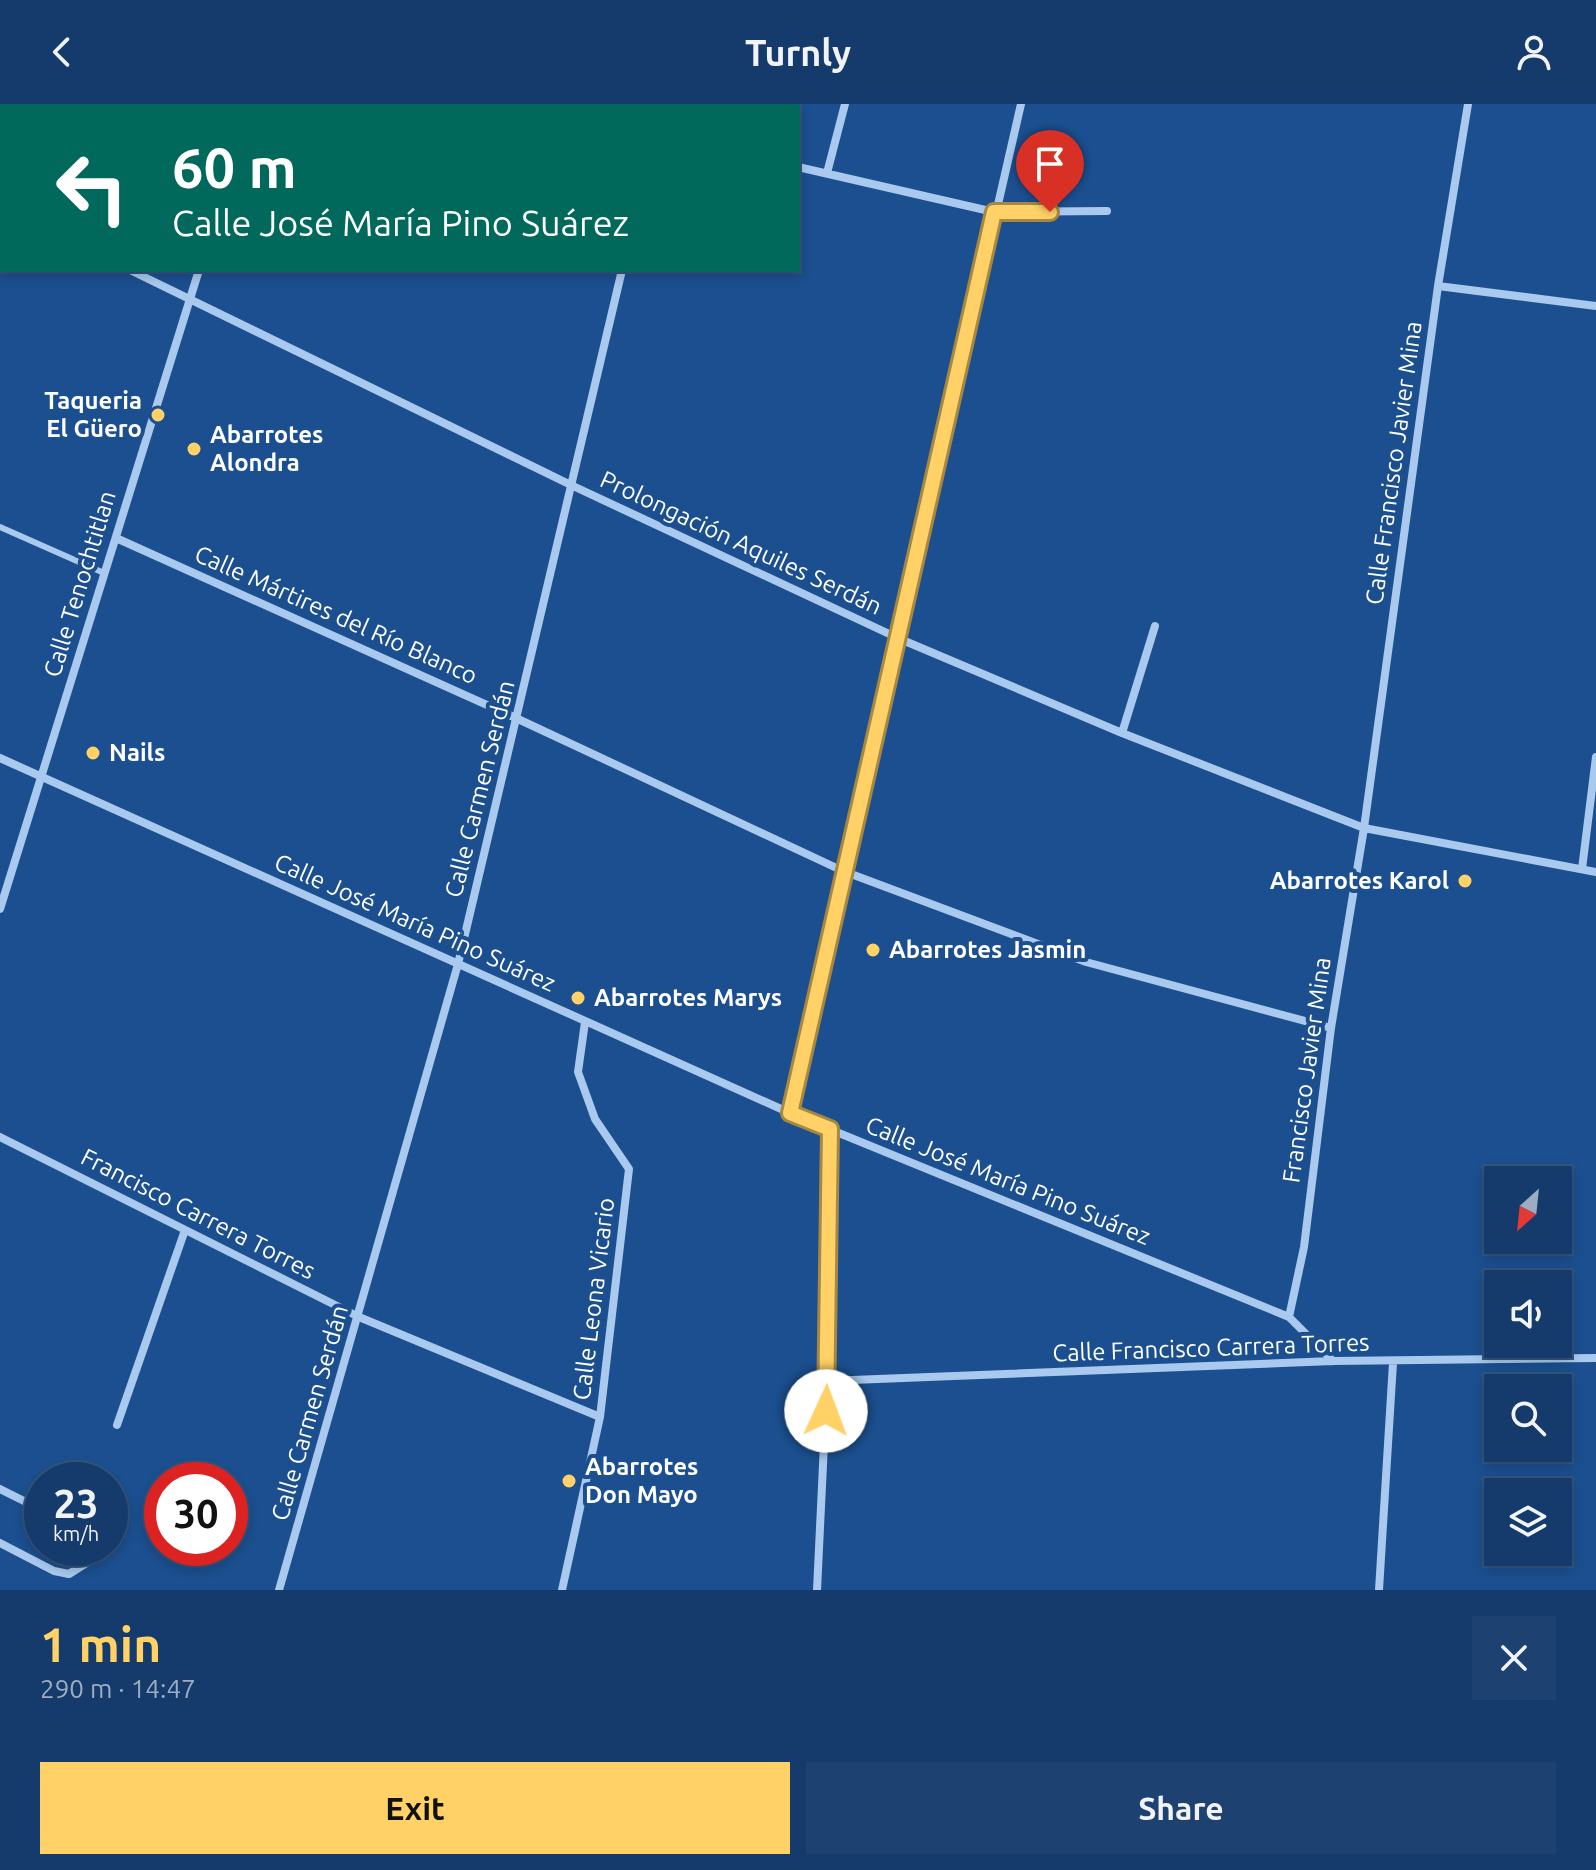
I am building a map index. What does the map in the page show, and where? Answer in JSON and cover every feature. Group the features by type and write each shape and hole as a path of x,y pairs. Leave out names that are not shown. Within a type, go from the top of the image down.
{"street":[{"path":"827,173 845,104"},
{"path":"790,1113 1021,104"},
{"name":"Calle Francisco Javier Mina","path":"1364,828 1438,286 1468,104"},
{"path":"800,167 994,212 1107,211"},
{"name":"Prolongación Aquiles Serdán","path":"134,272 573,486 900,639 1122,733 1364,828 1596,872"},
{"name":"Calle Tenochtitlan","path":"0,909 198,272"},
{"name":"Calle Carmen Serdán","path":"279,1590 458,964 622,272"},
{"path":"1438,286 1596,306"},
{"name":"Calle Mártires del Río Blanco","path":"116,538 518,719 843,871 1086,962 1331,1028"},
{"path":"1122,733 1155,626"},
{"path":"1582,869 1596,757"},
{"name":"Calle José María Pino Suárez","path":"0,758 790,1113 1289,1317 1333,1361"},
{"name":"Francisco Javier Mina","path":"1289,1317 1304,1247 1331,1028 1364,828"},
{"name":"Calle Leona Vicario","path":"562,1590 600,1417 629,1169 595,1119 578,1072 585,1022"},
{"path":"817,1590 827,1381 830,1129"},
{"name":"Francisco Carrera Torres","path":"0,1137 359,1317 600,1417"},
{"path":"117,1425 185,1230"},
{"name":"Calle Francisco Carrera Torres","path":"827,1381 1333,1361 1393,1363 1596,1358"},
{"path":"1379,1590 1393,1363"},
{"path":"0,1489 24,1501"},
{"path":"0,1543 24,1555"},
{"path":"44,1566 69,1574 82,1566"}],"lane":[{"path":"0,527 104,573"}],"place":[{"name":"Taqueria El Güero","path":"158,415"},
{"name":"Abarrotes Alondra","path":"194,449"},
{"name":"Nails","path":"93,753"},
{"name":"Abarrotes Karol","path":"1465,881"},
{"name":"Abarrotes Jasmin","path":"873,950"},
{"name":"Abarrotes Marys","path":"578,998"},
{"name":"Abarrotes Don Mayo","path":"569,1481"}],"route":[{"path":"826,1411 830,1129 790,1113 843,871 900,639 994,212 1050,212"}]}
